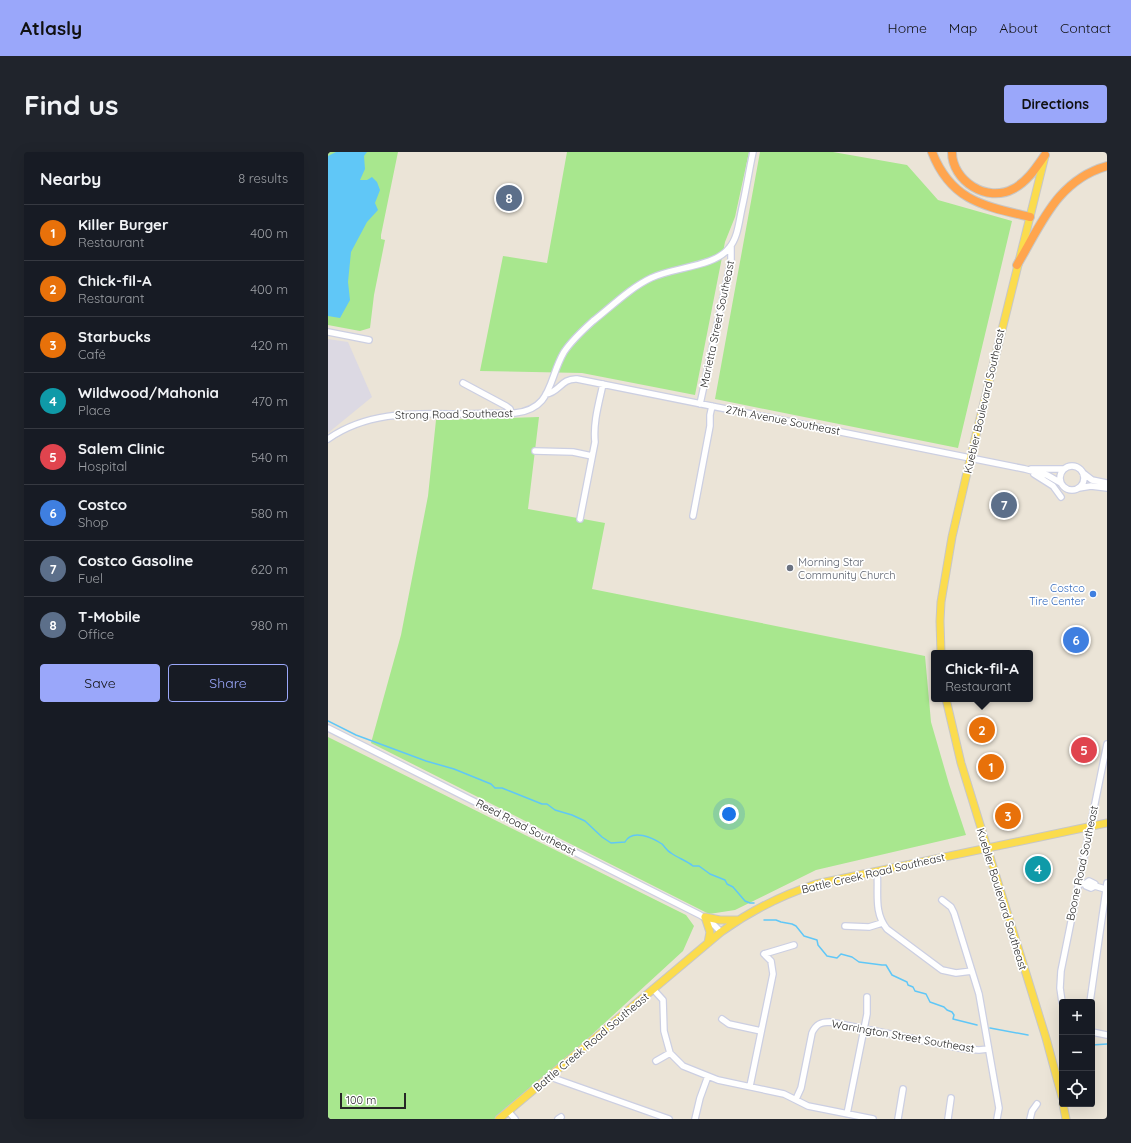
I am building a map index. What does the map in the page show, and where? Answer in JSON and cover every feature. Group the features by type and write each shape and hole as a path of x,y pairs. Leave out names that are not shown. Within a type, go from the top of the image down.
{"highway":[{"path":"932,152 944,176 964,195 983,205 1030,217"},
{"path":"952,152 954,163 964,180 972,187 991,193 1002,193 1019,186 1028,178 1046,154"},
{"path":"1017,265 1050,207 1062,194 1085,175 1107,166"}],"main road":[{"name":"Kuebler Boulevard Southeast","path":"941,650 940,621 944,576 952,537 1017,265 1046,154"},
{"name":"Kuebler Boulevard Southeast","path":"947,702 956,748 1046,1038 1059,1086"},
{"name":"Battle Creek Road Southeast","path":"500,1119 721,932 739,920 774,901 816,884 1107,823"},
{"path":"708,944 710,932 705,917 720,920 739,920"},
{"path":"1064,1107 1066,1119"}],"street":[{"name":"Marietta Street Southeast","path":"700,404 731,261 731,247 737,229 753,152"},
{"name":"Strong Road Southeast","path":"328,439 354,424 388,415 425,413 511,413 532,410 539,404 546,394 561,358 572,341 636,286 660,275 715,259 723,255 731,247"},
{"path":"328,332 369,340"},
{"name":"27th Avenue Southeast","path":"546,394 552,393 564,382 572,379 603,384 1025,469 1047,474 1061,483"},
{"path":"463,383 506,406 510,409 511,413"},
{"path":"580,519 595,442 594,434 596,419 603,384"},
{"path":"693,516 710,426 712,406"},
{"path":"535,451 573,452 592,456"},
{"path":"1107,483 1092,480 1075,466 1067,467 1060,476 1061,483 1068,490 1091,486 1107,488"},
{"name":"27th Avenue Southeast","path":"1025,469 1064,469"},
{"path":"1025,469 1049,482 1058,491 1061,497"},
{"path":"1078,489 1084,481 1083,473"},
{"name":"Reed Road Southeast","path":"328,728 705,917 721,932"},
{"name":"Boone Road Southeast","path":"1062,999 1060,983 1063,959 1082,883 1090,826 1107,744"},
{"path":"877,871 878,913 882,923 891,932 942,970 956,973 972,971"},
{"path":"1082,883 1088,888 1094,888 1095,886 1106,886 1106,895 1090,999"},
{"path":"942,900 953,910 979,994 999,1108 997,1119"},
{"path":"845,926 870,927 882,923"},
{"path":"750,1086 772,974 771,961 764,954 794,945"},
{"path":"654,989 663,1000 664,1031 670,1053 683,1066 724,1081 784,1094 808,1106 873,1119"},
{"path":"847,1114 867,1014 867,997"},
{"path":"722,1019 729,1024 761,1031"},
{"name":"Warrington Street Southeast","path":"796,1099 801,1088 812,1033 814,1028 819,1024 830,1022 965,1049 988,1049"},
{"path":"1095,1033 1107,1035"},
{"path":"656,1060 670,1053"},
{"path":"552,1076 556,1079 669,1119"},
{"path":"695,1119 700,1098 708,1076"},
{"path":"898,1119 903,1089"},
{"path":"948,1119 951,1098"},
{"path":"1030,1119 1032,1111 1038,1104"},
{"path":"508,1111 515,1119"}],"shaded area":[{"path":"328,339 348,342 372,397 328,433"}],"green space":[{"path":"328,152 398,152 381,235 381,239 385,240 374,295 370,328 360,331 328,325"},
{"path":"567,152 749,152 735,217 725,242 695,395 582,373 480,371 503,256 547,263"},
{"path":"760,152 833,152 907,165 938,200 1012,221 958,448 715,399"},
{"path":"539,417 528,509 605,523 592,589 925,656 931,722 966,835 816,870 735,910 709,914 371,743 401,635 428,496 436,420"},
{"path":"328,737 686,915 694,926 683,951 500,1119 328,1119"}],"water":[{"path":"336,152 367,152 364,156 365,169 360,180 367,180 372,177 377,182 380,190 375,203 378,210 367,222 351,252 348,282 350,300 340,318 328,316 328,156"}],"waterway":[{"path":"328,721 356,735 426,761 454,769 491,784 495,788 502,788 542,804 547,804 555,810 585,821 602,837 611,843 625,842 628,838 637,835 653,839 662,844 667,850 693,866 699,866 710,874 725,880 727,884 733,887 745,901 754,903"},
{"path":"764,920 776,920 796,926 804,936 817,940 818,945 827,956 837,958 841,954 852,957 859,962 886,965 892,975 907,982 908,985 913,987 915,991 926,994 930,1002 944,1007 952,1012 954,1015 953,1019 977,1025"},
{"path":"990,1028 1028,1035"},
{"path":"1095,1045 1107,1044"}],"place":[{"name":"T-Mobile","path":"509,198"},
{"name":"Costco Gasoline","path":"1004,505"},
{"name":"Morning Star Community Church","path":"790,568"},
{"name":"Costco Tire Center","path":"1093,594"},
{"name":"Costco","path":"1076,640"},
{"name":"Chick-fil-A","path":"982,730"},
{"name":"Salem Clinic","path":"1084,750"},
{"name":"Killer Burger","path":"991,767"},
{"name":"Starbucks","path":"1008,816"},
{"name":"Wildwood/Mahonia","path":"1038,869"}]}
